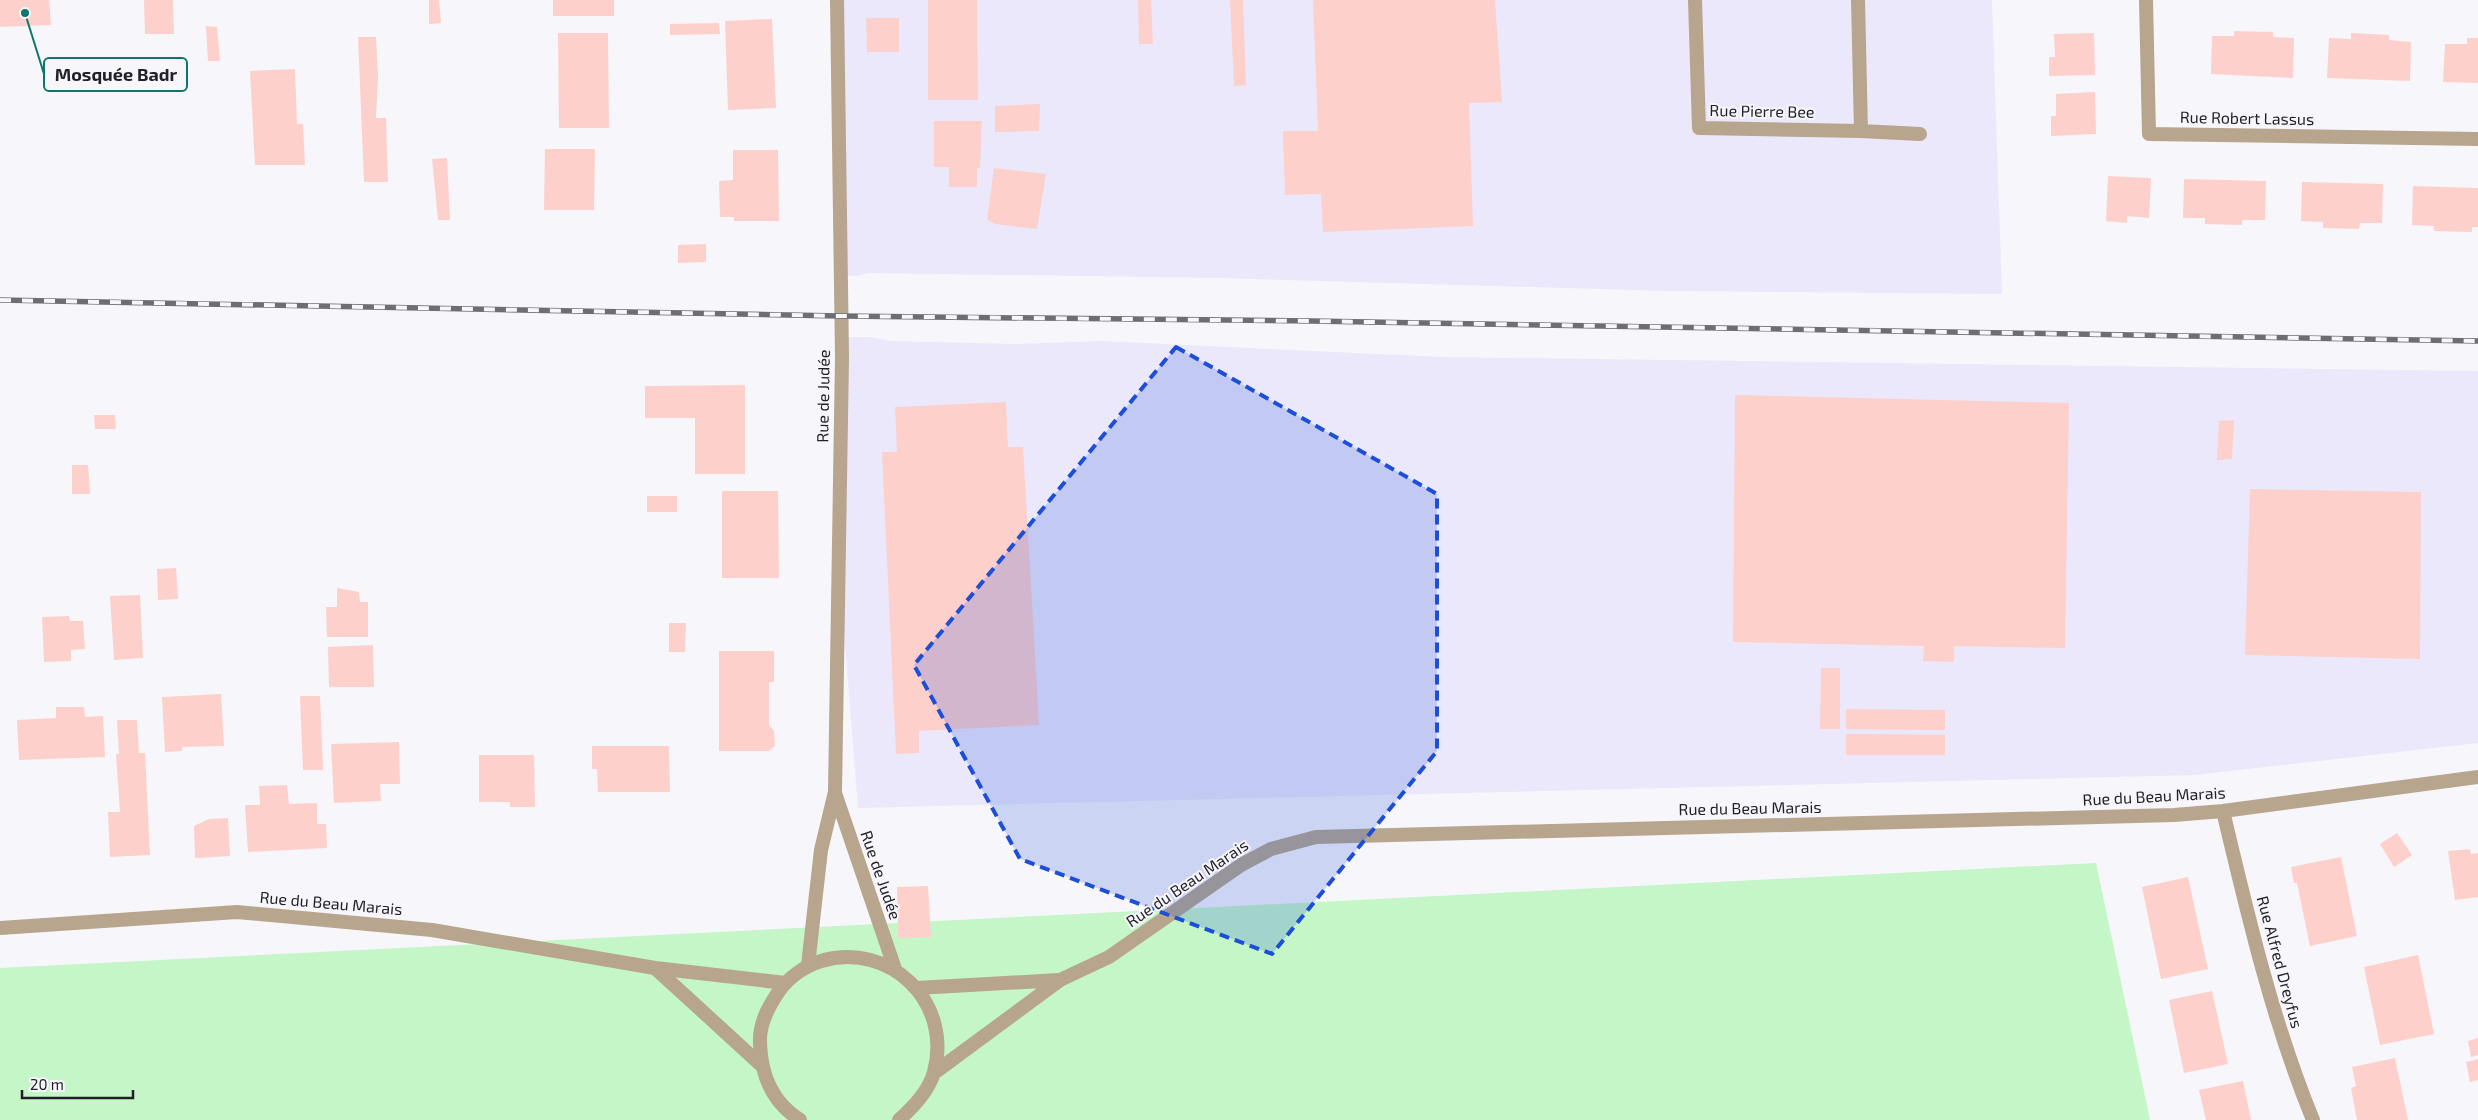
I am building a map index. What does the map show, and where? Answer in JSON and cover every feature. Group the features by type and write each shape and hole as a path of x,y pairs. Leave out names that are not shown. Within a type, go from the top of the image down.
{"street":[{"name":"Rue de Judée","path":"808,965 820,850 835,792 842,357 837,0"},
{"name":"Rue Pierre Bee","path":"1695,0 1699,128 1920,134"},
{"path":"1858,0 1861,131"},
{"name":"Rue Robert Lassus","path":"2146,0 2149,134 2478,139"},
{"name":"Rue du Beau Marais","path":"934,1073 1060,980 1109,957 1241,865 1271,849 1316,837 2154,815 2224,811 2478,777"},
{"name":"Rue de Judée","path":"835,792 895,969"},
{"name":"Rue Alfred Dreyfus","path":"2224,811 2269,995 2293,1068 2313,1120"},
{"name":"Rue du Beau Marais","path":"0,928 238,912 432,930 655,968 785,983"},
{"path":"794,1118 771,1091 760,1064 759,1034 768,1007 785,983 808,965 837,957 867,958 895,969 917,988 932,1014 938,1043 934,1073 920,1099 899,1120"},
{"path":"655,968 760,1064"},
{"name":"Rue du Beau Marais","path":"917,988 1060,980"}],"highlighted area":[{"path":"1176,347 1437,494 1437,751 1272,954 1020,859 914,665"}],"shaded area":[{"path":"837,0 1992,0 2002,294 1668,291 1220,278 868,273 857,276 840,275"},
{"path":"841,337 869,337 891,341 1015,344 1103,341 1442,357 2478,371 2478,743 2195,775 858,808 838,555"}],"green space":[{"path":"2096,863 2150,1120 0,1120 0,968"}],"building":[{"path":"0,0 49,0 51,25 0,27"},
{"path":"144,0 173,0 174,34 145,34"},
{"path":"429,0 439,0 441,23 429,24"},
{"path":"553,0 614,0 614,16 553,16"},
{"path":"928,0 977,0 978,100 928,100"},
{"path":"1138,0 1151,0 1153,44 1139,44"},
{"path":"1230,0 1243,0 1246,85 1234,86"},
{"path":"1313,0 1495,0 1502,102 1469,103 1473,226 1323,232 1321,194 1285,195 1283,131 1318,131"},
{"path":"866,18 899,18 899,52 867,52"},
{"path":"772,19 776,108 728,110 725,21"},
{"path":"719,23 720,34 670,35 670,24"},
{"path":"206,26 217,27 220,61 208,61"},
{"path":"2234,31 2273,32 2273,37 2294,38 2293,78 2211,74 2212,36 2234,36"},
{"path":"558,33 608,33 609,128 559,128"},
{"path":"2094,33 2095,75 2049,76 2049,57 2055,57 2054,34"},
{"path":"2351,33 2389,35 2389,40 2411,42 2410,81 2327,78 2329,38 2351,39"},
{"path":"358,37 376,37 378,76 376,118 386,118 388,182 364,182"},
{"path":"2467,38 2478,38 2478,83 2443,82 2445,44 2467,44"},
{"path":"295,69 297,124 303,124 305,165 255,165 250,71"},
{"path":"2095,92 2096,134 2051,136 2051,116 2056,116 2056,94"},
{"path":"1040,104 1039,131 995,132 995,106"},
{"path":"934,121 982,121 980,168 977,168 977,187 949,187 949,167 934,167"},
{"path":"545,149 595,149 594,210 544,210"},
{"path":"733,150 778,150 779,221 734,221 734,217 720,217 719,181 733,180"},
{"path":"447,158 450,220 438,220 432,159"},
{"path":"994,168 1046,174 1037,229 995,224 987,220"},
{"path":"2108,176 2151,178 2149,218 2127,216 2127,223 2106,221"},
{"path":"2184,179 2266,181 2265,220 2242,220 2242,225 2205,224 2205,218 2183,218"},
{"path":"2302,182 2383,184 2382,223 2360,223 2359,229 2323,228 2323,222 2301,221"},
{"path":"2413,186 2478,188 2478,227 2472,227 2472,232 2434,231 2434,226 2412,225"},
{"path":"706,244 706,262 678,263 678,245"},
{"path":"745,385 745,474 695,474 695,418 645,418 645,386"},
{"path":"1735,395 2069,403 2065,648 1954,646 1954,662 1923,661 1924,646 1733,642"},
{"path":"1006,402 1008,447 1023,447 1039,725 919,731 919,753 896,754 882,452 897,452 895,407"},
{"path":"94,415 115,415 116,429 95,429"},
{"path":"2234,420 2232,459 2217,460 2219,421"},
{"path":"72,465 88,465 90,494 72,494"},
{"path":"2250,489 2421,492 2420,659 2245,655"},
{"path":"722,491 778,491 779,578 722,578"},
{"path":"647,496 677,496 677,512 647,512"},
{"path":"176,568 178,599 158,600 157,569"},
{"path":"337,588 359,592 360,602 368,602 368,637 327,637 326,607 337,607"},
{"path":"140,595 143,658 114,660 110,596"},
{"path":"69,616 70,621 83,621 85,649 71,650 71,661 44,662 42,617"},
{"path":"669,623 686,623 685,652 669,652"},
{"path":"373,645 374,687 329,687 328,647"},
{"path":"719,651 774,651 774,682 769,682 769,725 774,731 775,746 769,751 719,751"},
{"path":"1821,668 1840,668 1840,729 1820,729"},
{"path":"221,694 224,746 182,747 182,751 165,752 162,697"},
{"path":"300,696 320,696 323,770 303,770"},
{"path":"56,707 84,707 85,717 103,716 105,757 19,760 17,720 56,718"},
{"path":"1846,709 1945,710 1945,730 1846,729"},
{"path":"117,720 137,720 139,753 145,753 150,855 110,857 108,812 120,812 116,754 119,754"},
{"path":"1846,734 1945,735 1945,755 1846,755"},
{"path":"399,742 400,784 380,784 381,801 334,803 331,744"},
{"path":"592,746 669,746 670,792 598,792 597,769 592,769"},
{"path":"479,755 534,755 535,807 510,807 510,802 479,802"},
{"path":"287,785 289,804 317,803 317,824 326,824 327,848 248,852 245,805 260,805 259,786"},
{"path":"228,818 230,856 195,858 194,826 209,819"},
{"path":"2397,833 2412,855 2394,867 2380,844"},
{"path":"2470,849 2471,854 2478,853 2478,897 2455,900 2448,851"},
{"path":"2341,857 2357,936 2310,946 2297,883 2294,883 2291,867"},
{"path":"2188,877 2208,969 2161,979 2142,887"},
{"path":"928,886 931,937 898,938 897,887"},
{"path":"2418,955 2434,1034 2380,1045 2364,967"},
{"path":"2212,991 2228,1064 2184,1073 2169,1000"},
{"path":"2478,1038 2478,1055 2471,1057 2468,1041"},
{"path":"2395,1058 2408,1120 2357,1120 2351,1088 2356,1086 2352,1067"},
{"path":"2478,1059 2478,1080 2470,1082 2466,1062"},
{"path":"2243,1081 2251,1120 2206,1120 2199,1090"}],"railway":[{"path":"0,300 840,316 1311,321 2478,341"}],"place":[{"name":"Mosquée Badr","path":"25,13"}]}
